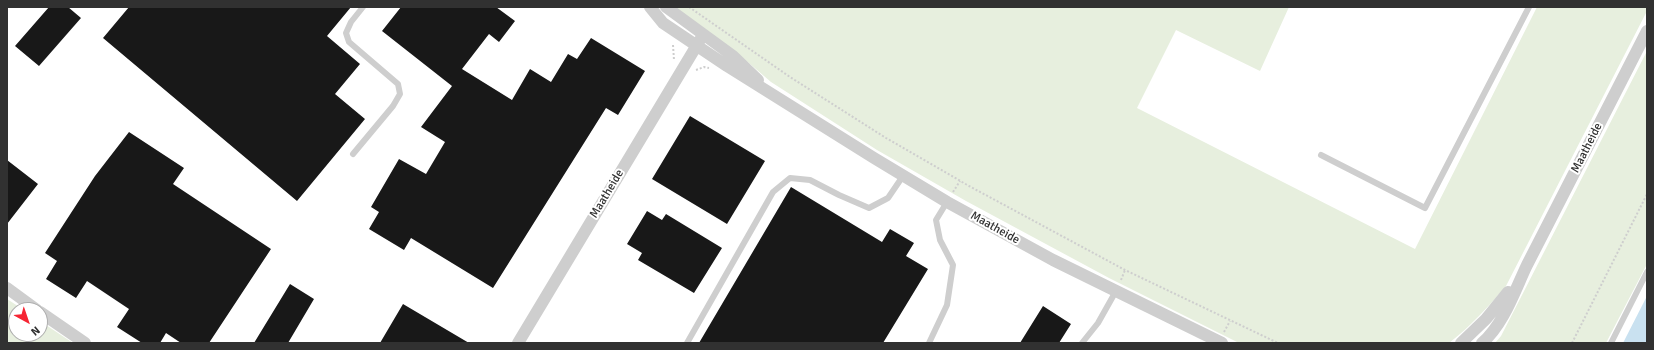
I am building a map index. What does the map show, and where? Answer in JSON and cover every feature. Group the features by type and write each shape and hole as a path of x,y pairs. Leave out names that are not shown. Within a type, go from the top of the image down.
{"street":[{"name":"Maatheide","path":"650,7 663,23 696,46 947,202 1021,243 1222,343"},
{"name":"Maatheide","path":"666,7 733,56 777,97"},
{"name":"Maatheide","path":"1482,343 1497,326 1527,264 1647,31"},
{"name":"Maatheide","path":"518,343 703,35"},
{"name":"Maatheide","path":"1461,343 1476,330 1499,304 1527,264"},
{"path":"7,288 26,302"},
{"path":"48,318 85,343"}],"lane":[{"path":"353,154 393,106 400,94 398,84 349,42 346,33 351,22 364,7"},
{"path":"1321,155 1425,208 1529,7"},
{"path":"687,343 773,192 790,178 810,180 869,208 888,198 903,176"},
{"path":"929,343 947,305 953,265 940,240 936,220 947,202"},
{"path":"1611,343 1647,272"},
{"path":"1082,343 1098,323 1116,291"}],"path":[{"path":"689,7 803,85 886,138 969,186 1118,267 1278,343"},
{"path":"1572,343 1647,194"}],"green space":[{"path":"670,7 1289,7 1260,71 1176,30 1137,108 1415,249 1537,7 1647,7 1647,11 1506,286 1479,316 1457,337 1449,343 1239,343 1109,278 966,201 877,150 771,82 736,52"},
{"path":"1647,51 1647,264 1606,343 1495,343 1501,336"},
{"path":"7,299 12,302 8,302 8,342 48,342 48,326 73,343 7,343"}],"water":[{"path":"1647,296 1647,343 1623,343"}],"building":[{"path":"49,7 68,7 81,18 39,66 15,46"},
{"path":"129,7 351,7 327,36 360,64 335,94 365,119 297,201 103,38"},
{"path":"401,7 496,7 515,21 499,42 489,34 462,69 512,100 530,69 551,82 568,54 577,59 591,38 645,71 618,115 606,108 493,288 411,238 404,250 369,229 379,212 371,207 399,159 426,174 445,142 421,127 452,86 382,31"},
{"path":"690,116 765,161 727,224 652,179"},
{"path":"129,132 184,168 173,184 271,249 209,343 181,343 166,333 160,343 142,343 117,327 129,309 87,281 76,298 46,279 57,261 45,253 95,176"},
{"path":"7,160 38,184 7,224"},
{"path":"791,187 882,242 890,229 914,243 906,256 928,269 883,343 699,343"},
{"path":"647,211 662,220 666,214 722,248 694,293 638,260 642,253 627,244"},
{"path":"290,284 314,299 288,343 254,343"},
{"path":"403,304 469,343 380,343"},
{"path":"1043,306 1071,324 1059,343 1020,343"}]}
